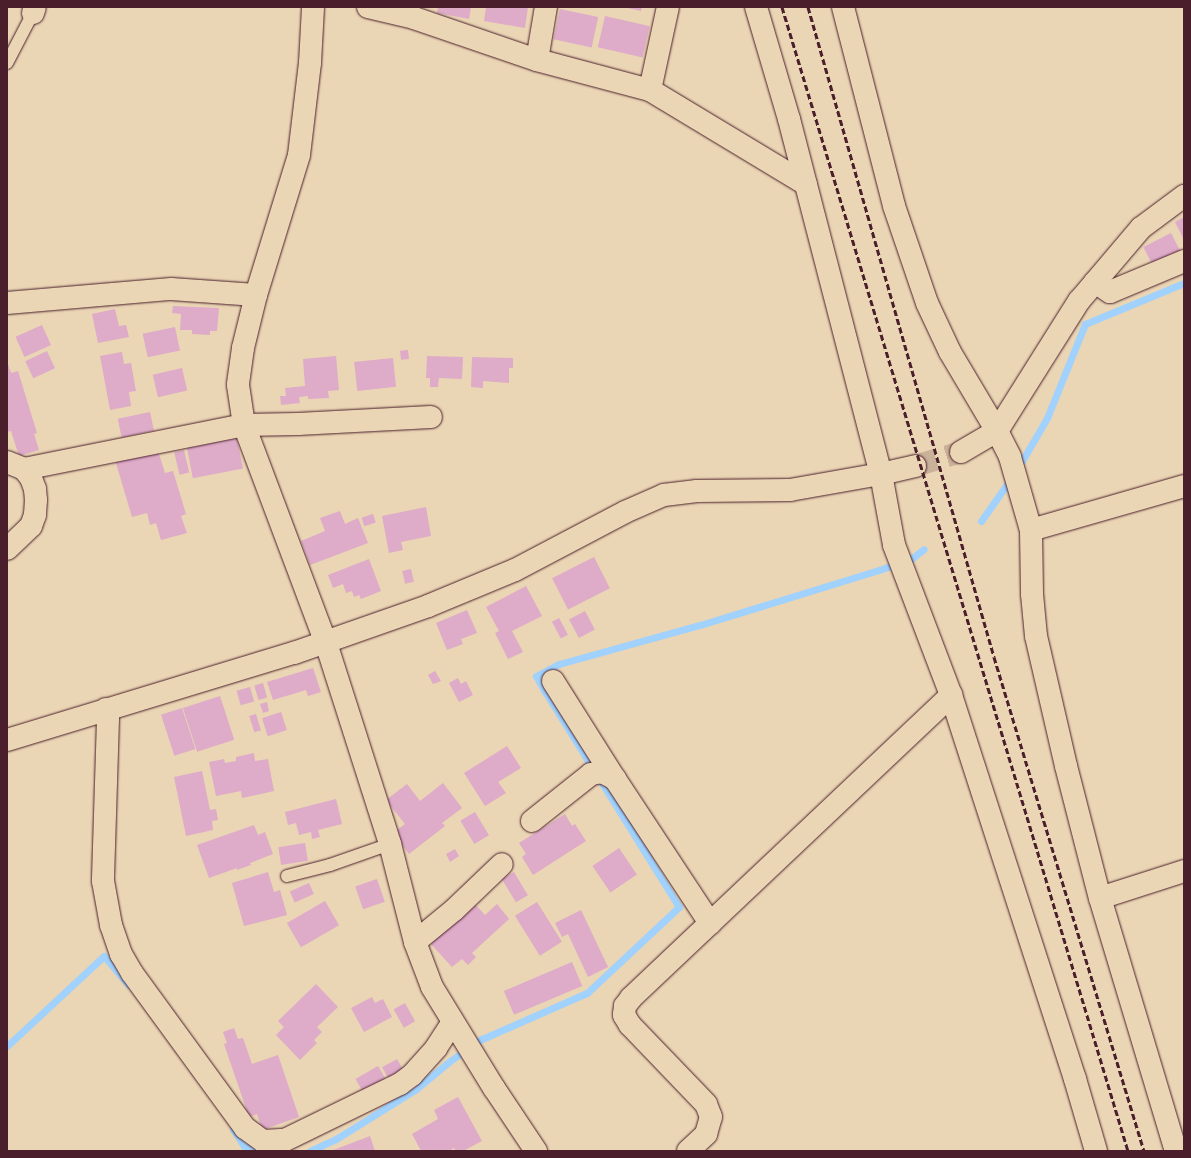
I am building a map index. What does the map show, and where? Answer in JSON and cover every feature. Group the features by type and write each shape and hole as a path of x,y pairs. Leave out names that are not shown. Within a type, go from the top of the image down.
{"street":[{"path":"313,7 310,63 299,155 256,295 243,348 238,385 244,425 326,643 390,844 415,942 432,987 494,1088 536,1151"},
{"path":"368,7 415,12 537,60 650,90 806,184"},
{"path":"537,60 546,7"},
{"path":"650,90 668,7"},
{"path":"756,7 806,184 881,474 894,545 951,695 1075,1079 1096,1151"},
{"path":"843,7 894,206 927,303 950,352 997,431 1010,457 1031,530 1032,594 1036,636 1066,766 1100,898 1176,1151"},
{"path":"961,452 997,431 1079,301 1141,228 1184,196"},
{"path":"1095,282 1110,292 1184,261"},
{"path":"7,303 171,289 256,295"},
{"path":"16,465 244,425 298,424 431,417"},
{"path":"7,549 31,526 35,515 35,489 31,478 16,465"},
{"path":"7,740 326,643 428,606 515,570 625,512 664,495 697,491 790,490 881,474 915,466"},
{"path":"1031,530 1184,486"},
{"path":"553,681 615,779 710,923"},
{"path":"688,1151 706,1134 710,1117 706,1104 630,1025 624,1015 625,1006 631,998 951,695"},
{"path":"106,709 108,720 103,881 111,925 121,954 132,973 245,1128 263,1141 285,1140 292,1144 400,1084 412,1075 436,1048 453,1022"},
{"path":"532,821 591,774 602,772 615,779"},
{"path":"415,942 454,910 502,864"},
{"path":"1100,898 1184,871"}],"lane":[{"path":"7,63 34,10"},
{"path":"287,876 330,865 390,844"}],"building":[{"path":"438,7 471,7 469,19 437,13"},
{"path":"486,7 528,7 525,28 484,21"},
{"path":"623,7 642,7 641,11"},
{"path":"560,9 598,17 592,47 554,39"},
{"path":"605,16 650,26 643,58 598,47"},
{"path":"1184,217 1184,240 1175,222"},
{"path":"1171,233 1182,255 1155,269 1143,247"},
{"path":"173,306 219,308 217,331 210,331 210,335 192,334 192,330 180,330 181,314 172,313"},
{"path":"115,309 119,326 126,325 129,337 98,343 92,314"},
{"path":"42,325 51,345 24,357 16,337"},
{"path":"175,327 180,350 148,357 143,334"},
{"path":"408,350 409,359 401,360 400,351"},
{"path":"47,351 55,368 33,378 25,361"},
{"path":"122,352 124,364 131,363 136,391 129,392 131,406 110,410 100,356"},
{"path":"336,356 339,390 328,391 329,398 308,399 308,396 299,397 300,403 281,405 280,396 286,396 285,388 305,386 303,359"},
{"path":"427,356 463,357 462,379 439,378 438,387 430,387 430,378 426,378"},
{"path":"472,357 513,358 513,368 509,368 509,383 483,381 483,388 471,387"},
{"path":"393,358 396,387 357,391 354,362"},
{"path":"7,361 11,373 18,371 37,433 34,434 39,450 19,456 11,431 7,432"},
{"path":"182,368 187,390 158,397 153,375"},
{"path":"150,412 154,431 122,437 118,419"},
{"path":"237,438 243,468 193,478 187,448"},
{"path":"184,450 189,472 179,475 174,452"},
{"path":"158,451 165,473 173,471 186,514 181,516 187,533 161,540 156,523 150,525 147,513 132,517 115,460"},
{"path":"426,507 431,536 401,542 403,550 389,553 382,516"},
{"path":"340,511 345,524 358,518 368,543 310,565 301,541 325,531 320,518"},
{"path":"373,514 376,523 364,526 362,518"},
{"path":"594,557 610,588 568,610 552,578"},
{"path":"369,559 381,591 361,599 359,595 354,597 352,591 346,593 343,584 333,588 328,575"},
{"path":"411,569 414,582 405,584 402,571"},
{"path":"526,586 542,616 512,631 523,652 508,659 495,633 499,631 486,607"},
{"path":"467,610 477,633 461,639 463,644 447,650 436,623"},
{"path":"585,611 595,630 579,638 569,619"},
{"path":"559,618 568,635 561,639 552,622"},
{"path":"313,668 321,692 308,696 306,690 273,700 267,682"},
{"path":"435,671 441,681 433,684 428,675"},
{"path":"458,678 461,684 466,681 473,695 459,702 449,683"},
{"path":"263,683 267,697 258,700 254,685"},
{"path":"250,687 254,701 241,705 237,691"},
{"path":"220,696 234,740 197,752 183,708"},
{"path":"267,702 269,711 263,713 260,704"},
{"path":"182,708 195,749 174,756 161,715"},
{"path":"281,712 287,730 268,736 262,718"},
{"path":"256,714 261,730 254,732 249,716"},
{"path":"507,746 521,768 498,782 506,793 485,806 464,773"},
{"path":"254,753 255,761 268,759 274,791 242,798 241,791 216,796 209,762 224,759 225,763 236,761 236,757"},
{"path":"202,771 210,810 216,809 218,820 212,821 213,830 186,836 174,777"},
{"path":"443,783 462,808 442,823 445,826 409,854 393,833 405,824 386,800 407,784 420,801"},
{"path":"336,799 342,824 318,830 320,837 312,839 311,832 299,835 296,823 288,825 285,812"},
{"path":"475,812 489,835 474,844 460,821"},
{"path":"565,814 572,826 575,824 586,841 533,875 522,857 526,854 519,843"},
{"path":"254,825 258,835 265,832 273,854 250,863 251,865 237,870 237,868 209,878 197,845"},
{"path":"305,843 308,861 281,865 278,847"},
{"path":"619,848 637,875 610,892 592,866"},
{"path":"455,849 459,856 450,862 446,854"},
{"path":"268,872 274,892 280,890 287,915 244,926 232,883"},
{"path":"514,872 528,895 516,902 502,879"},
{"path":"377,879 385,902 363,909 355,886"},
{"path":"309,883 314,894 295,903 290,892"},
{"path":"325,901 339,925 301,947 287,923"},
{"path":"537,902 562,942 540,956 515,916"},
{"path":"474,903 485,915 497,904 509,919 472,953 476,957 468,965 462,959 452,967 430,943"},
{"path":"581,910 608,967 588,977 568,934 562,937 555,923"},
{"path":"572,962 582,986 514,1015 504,991"},
{"path":"316,984 338,1007 317,1027 322,1032 314,1040 317,1043 300,1060 276,1035 284,1027 278,1021"},
{"path":"372,997 375,1003 383,999 392,1017 364,1032 351,1008"},
{"path":"405,1003 415,1021 404,1028 394,1009"},
{"path":"234,1028 238,1039 243,1038 252,1064 278,1055 299,1117 262,1130 257,1114 249,1117 224,1044 227,1043 223,1032"},
{"path":"397,1059 403,1070 388,1079 382,1067"},
{"path":"378,1066 386,1080 363,1093 355,1079"},
{"path":"458,1097 482,1141 463,1151 456,1151 454,1148 449,1151 421,1151 412,1134 438,1119 434,1110"},
{"path":"370,1136 375,1151 331,1151"}],"waterway":[{"path":"1018,468 1047,418 1085,324 1184,283"},
{"path":"981,521 1012,477"},
{"path":"310,1151 336,1139 416,1089 450,1061 482,1039 587,993 679,907 536,676 559,664 700,625 879,570 911,559 924,549"},
{"path":"7,1046 104,956 128,985"},
{"path":"233,1129 244,1146 258,1151"}],"tunnel":[{"path":"915,466 961,452"}],"railway":[{"path":"782,7 1128,1151"},
{"path":"808,7 994,657 1144,1151"}]}
